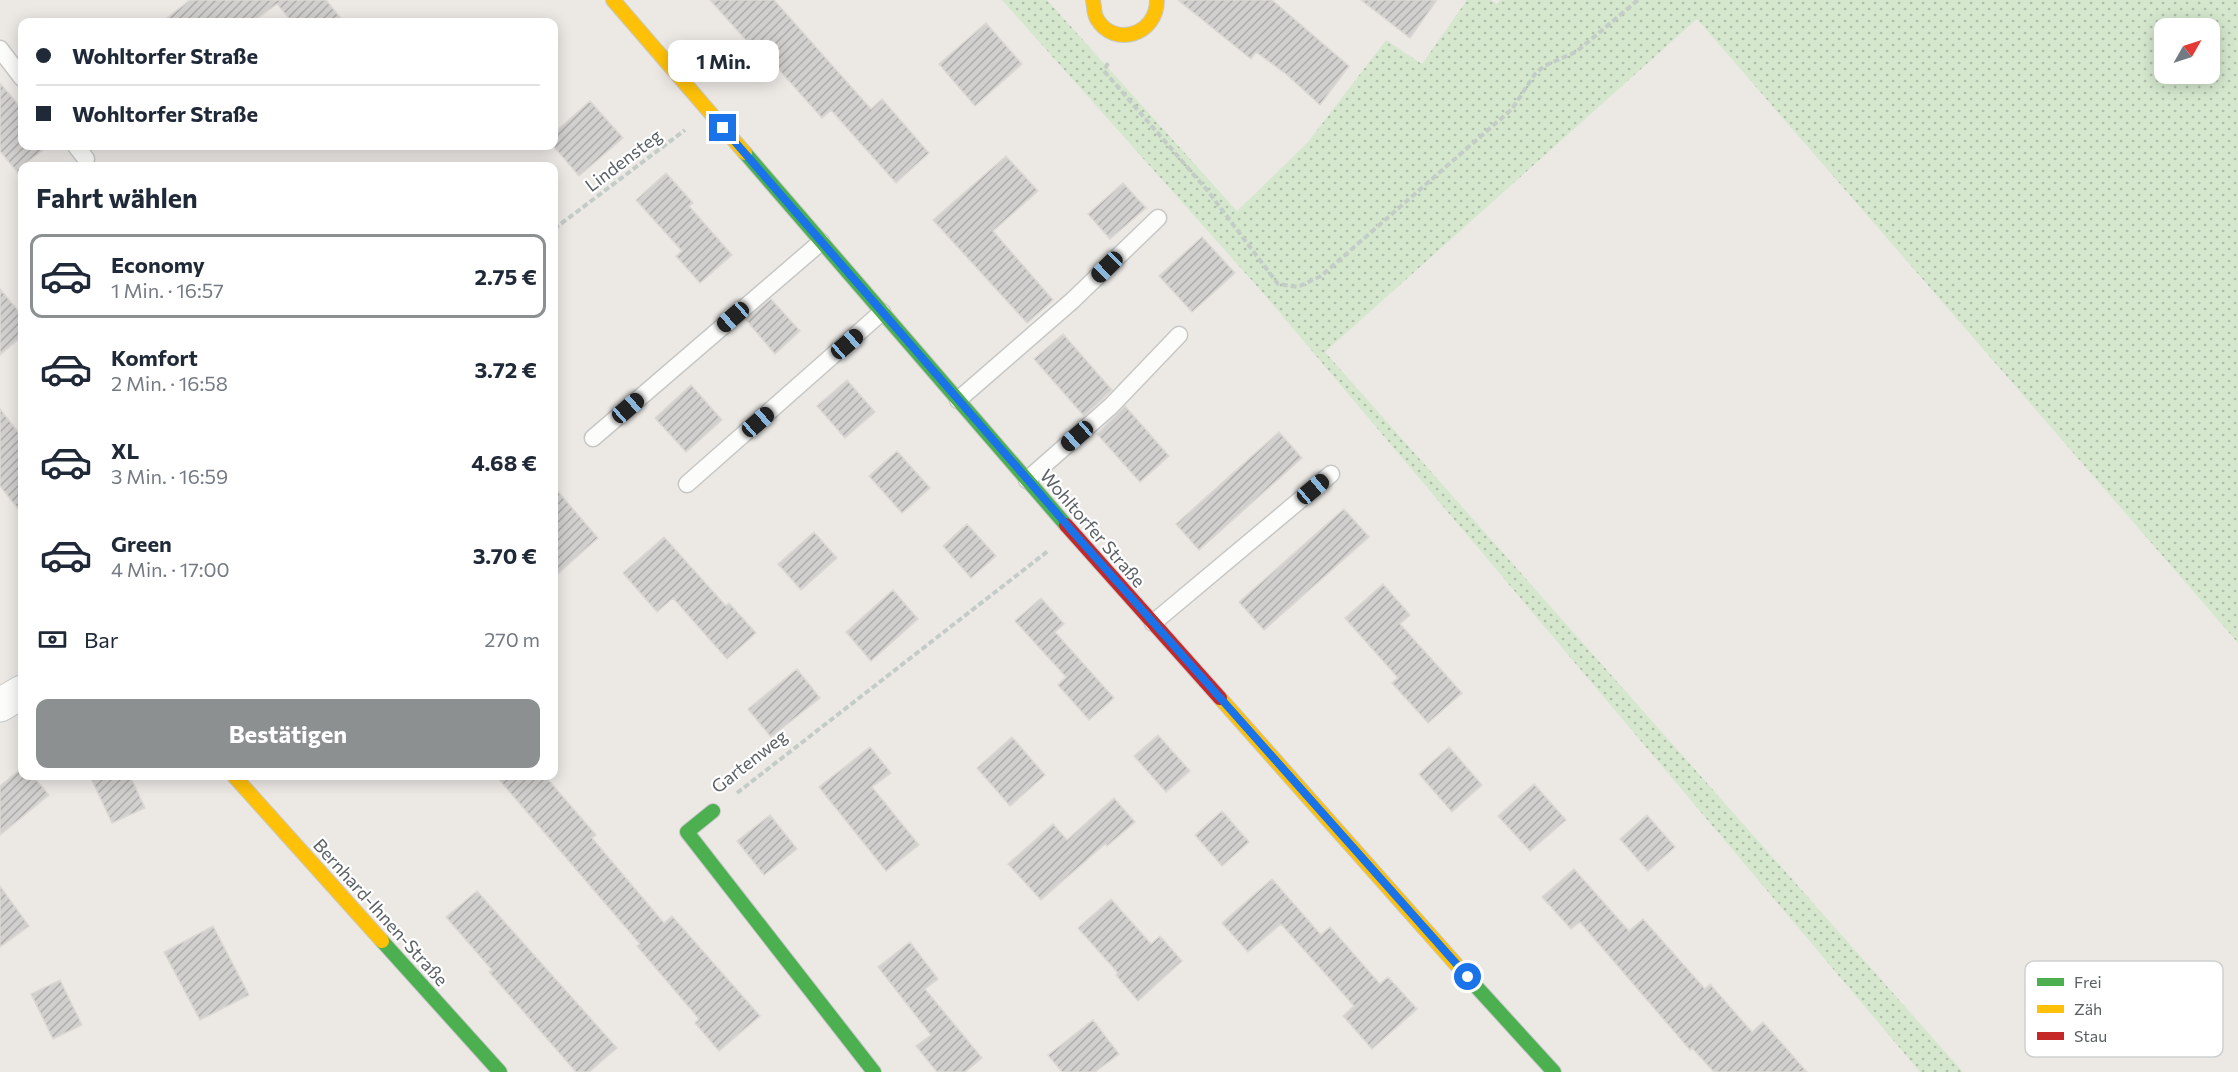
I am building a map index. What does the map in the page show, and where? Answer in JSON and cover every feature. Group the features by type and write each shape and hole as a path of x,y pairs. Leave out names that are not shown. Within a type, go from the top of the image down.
{"street":[{"name":"Wohltorfer Straße","path":"613,0 1027,480 1530,1048 1554,1072"},
{"path":"1093,0 1096,17 1107,30 1123,36 1139,33 1152,22 1158,6 1157,0"},
{"path":"0,705 18,694"},
{"name":"Bernhard-Ihnen-Straße","path":"238,780 500,1072"},
{"name":"Gartenweg","path":"713,811 687,832 874,1072"}],"lane":[{"path":"0,49 18,73"},
{"path":"958,400 1073,300 1158,218"},
{"path":"592,438 821,242"},
{"path":"687,484 882,312"},
{"path":"1027,480 1111,406 1179,335"},
{"path":"1153,622 1331,474"}],"path":[{"path":"1123,36 1104,71 1207,190 1278,284 1298,287 1321,276 1512,109 1535,74 1544,66 1576,52 1638,0"},
{"name":"Lindensteg","path":"558,226 709,112"},
{"name":"Gartenweg","path":"713,811 1073,532"}],"green space":[{"path":"1002,0 1047,0 1237,211 1308,142 1386,40 1422,64 1467,0 1491,0 1497,4 1500,0 2238,0 2238,643 1697,19 1325,352 1963,1072 1920,1072 1263,293"}],"building":[{"path":"190,0 326,0 341,18 289,18 277,4 258,18 167,18"},
{"path":"710,0 774,0 871,109 882,99 929,153 896,183 831,110 822,118 757,45 754,49"},
{"path":"1178,0 1272,0 1349,66 1320,105 1286,74 1256,52 1251,59"},
{"path":"1361,0 1437,0 1410,38"},
{"path":"986,23 1022,64 975,106 939,64"},
{"path":"0,83 18,104 18,150 43,150 27,162 18,162 18,173 0,151"},
{"path":"590,101 623,138 579,176 557,150 558,129"},
{"path":"1006,156 1038,191 993,231 1053,300 1027,323 933,220"},
{"path":"666,173 693,203 689,206 732,255 700,283 676,256 682,251 636,200"},
{"path":"1123,183 1146,208 1110,239 1088,214"},
{"path":"1202,237 1235,273 1192,312 1159,276"},
{"path":"0,289 18,310 18,339 0,355"},
{"path":"771,299 800,331 775,354 746,320"},
{"path":"1063,334 1112,390 1084,416 1034,359"},
{"path":"847,380 875,412 845,438 817,406"},
{"path":"691,385 722,420 686,452 655,418"},
{"path":"1125,406 1169,456 1140,482 1097,434"},
{"path":"0,409 18,432 18,509 0,486"},
{"path":"1279,432 1302,458 1199,550 1176,524"},
{"path":"897,451 930,488 902,513 869,476"},
{"path":"558,492 598,538 558,573"},
{"path":"1344,509 1369,537 1264,630 1239,602"},
{"path":"967,524 996,556 971,578 943,546"},
{"path":"814,532 837,558 801,590 778,564"},
{"path":"664,537 726,606 729,603 756,633 727,659 673,598 657,612 623,573"},
{"path":"1383,584 1410,615 1400,624 1462,693 1428,723 1392,683 1398,678 1345,618"},
{"path":"893,590 918,619 871,661 846,632"},
{"path":"1041,598 1064,624 1055,632 1114,698 1089,720 1058,685 1066,677 1015,621"},
{"path":"797,669 820,698 771,737 748,709"},
{"path":"1158,735 1190,771 1166,792 1134,756"},
{"path":"1012,737 1045,775 1010,806 977,768"},
{"path":"870,747 891,773 872,787 919,845 886,871 819,787"},
{"path":"1449,747 1482,785 1452,812 1419,774"},
{"path":"18,771 18,780 36,780 49,795 0,835 0,786"},
{"path":"92,780 132,780 145,808 112,823"},
{"path":"499,780 548,780 596,835 592,838 664,923 672,916 760,1016 719,1051 695,1023 699,1019 637,946 640,944"},
{"path":"1534,784 1566,820 1530,851 1498,816"},
{"path":"1114,798 1135,822 1107,846 1105,844 1041,900 1008,864 1053,824 1067,840"},
{"path":"1222,811 1249,842 1222,866 1195,835"},
{"path":"770,815 797,849 764,875 737,841"},
{"path":"1647,815 1675,847 1648,871 1620,839"},
{"path":"1574,869 1629,931 1643,919 1705,989 1710,984 1752,1032 1763,1022 1807,1072 1714,1072 1692,1048 1690,1050 1580,922 1571,929 1542,897"},
{"path":"1272,879 1321,935 1330,927 1380,984 1388,977 1417,1009 1372,1049 1343,1016 1354,1006 1281,924 1248,952 1222,923"},
{"path":"0,886 29,926 0,947"},
{"path":"477,891 617,1048 589,1072 576,1072 489,972 492,970 446,917"},
{"path":"1111,899 1151,944 1160,936 1182,961 1138,1001 1116,975 1118,973 1078,928"},
{"path":"213,926 249,995 200,1020 164,952"},
{"path":"910,942 938,979 925,989 982,1058 965,1072 937,1072 916,1046 931,1035 878,967"},
{"path":"60,980 82,1025 53,1039 31,994"},
{"path":"1093,1020 1119,1054 1095,1072 1062,1072 1048,1055"}],"traffic: fast":[{"path":"745,153 1066,525"},
{"path":"713,811 687,832 874,1072"},
{"path":"382,941 500,1072"},
{"path":"1462,971 1554,1072"}],"traffic: slow":[{"path":"613,0 745,153"},
{"path":"1093,0 1096,17 1104,28 1123,35 1133,34 1150,22 1157,0"},
{"path":"1220,698 1462,971"},
{"path":"238,780 382,941"}],"traffic: jam":[{"path":"1066,525 1220,698"}],"route":[{"path":"723,128 1073,532 1468,977"}]}
